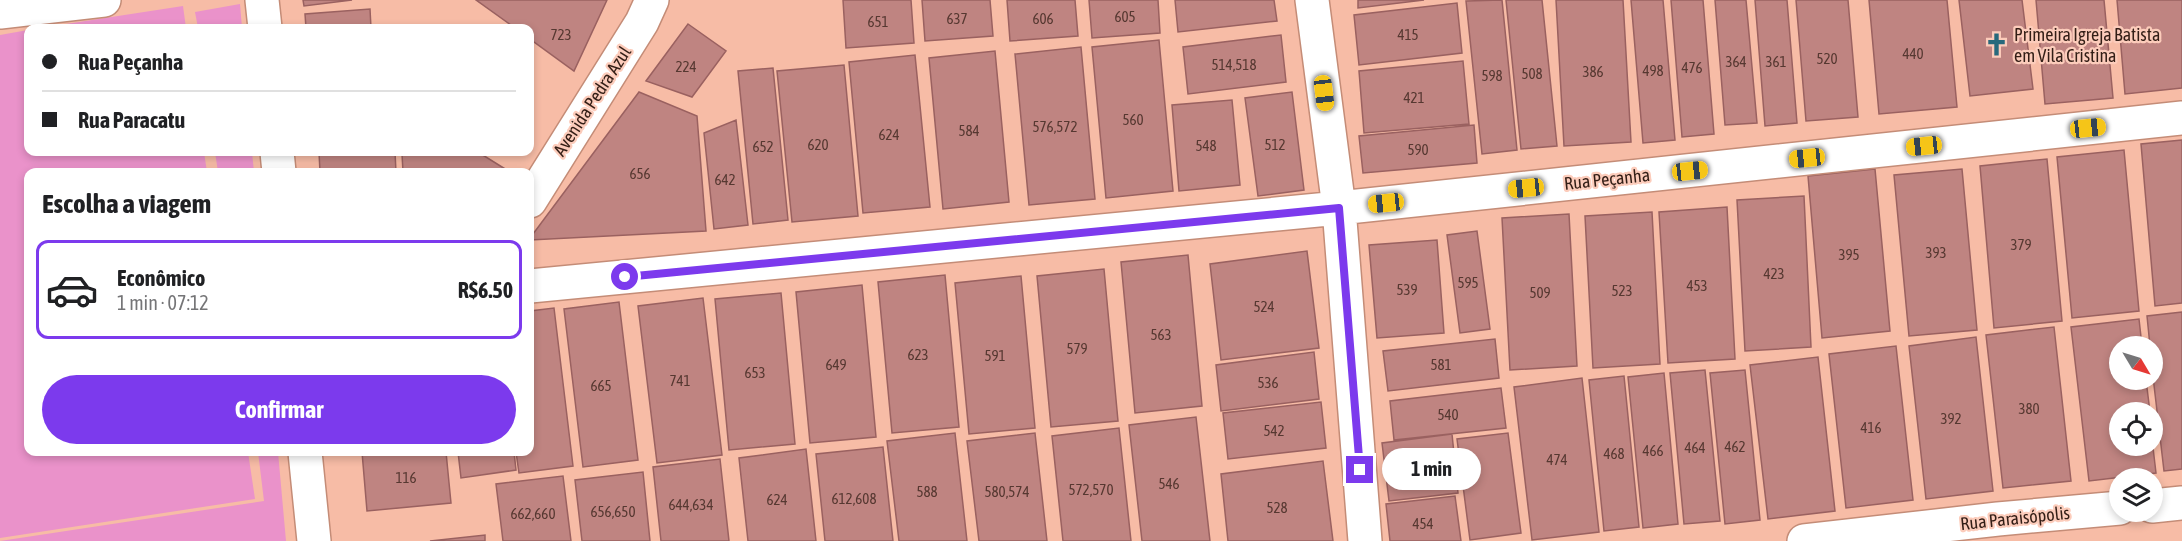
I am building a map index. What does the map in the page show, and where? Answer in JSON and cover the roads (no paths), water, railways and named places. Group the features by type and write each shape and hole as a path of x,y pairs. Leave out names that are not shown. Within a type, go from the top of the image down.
{"street":[{"path":"0,12 104,0"},
{"path":"262,0 265,24"},
{"name":"Avenida Pedra Azul","path":"534,195 642,22 652,0"},
{"path":"1312,0 1339,208 1365,541"},
{"name":"Rua Peçanha","path":"534,286 1339,208 2182,118"},
{"path":"305,456 314,541"},
{"path":"2163,505 2182,503"},
{"name":"Rua Paraisópolis","path":"1804,541 2109,509"}],"place":[{"name":"Primeira Igreja Batista em Vila Cristina","path":"1996,44"}]}
